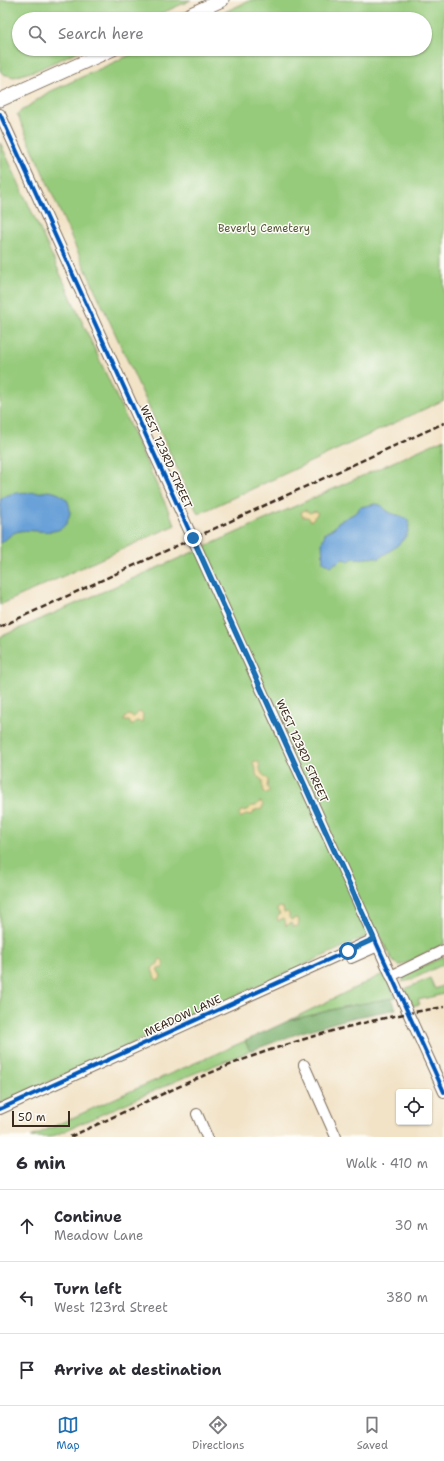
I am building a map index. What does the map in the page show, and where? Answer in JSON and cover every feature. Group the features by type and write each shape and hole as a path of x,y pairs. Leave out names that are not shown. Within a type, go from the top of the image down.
{"main road":[{"path":"195,12 222,0"},
{"path":"0,100 97,56"}],"street":[{"name":"WEST 123RD STREET","path":"0,114 444,1092"},
{"name":"MEADOW LANE","path":"0,1109 376,943"},
{"path":"391,976 444,950"},
{"path":"304,1065 336,1137"},
{"path":"197,1114 207,1137"}],"green space":[{"path":"0,0 191,0 164,12 12,12 12,56 68,56 37,70 14,77 3,74 0,71"},
{"name":"Beverly Cemetery","path":"251,0 444,0 444,400 198,514 80,257 17,114 47,93 128,56 432,56 432,12 224,12"},
{"path":"0,142 175,525 0,605"},
{"path":"444,439 444,944 402,965 397,965 392,960 378,931 0,1104 0,637"},
{"path":"444,956 444,964 411,980 402,982 407,974"},
{"path":"385,973 396,998 343,1007 288,1021"},
{"path":"430,978 435,989 444,985 444,994 418,1000 420,1004 412,1006 405,989"},
{"path":"392,998 396,1009 347,1019 302,1032 250,1051 245,1041 288,1021 343,1007"},
{"path":"245,1041 250,1051 178,1080 51,1137 31,1137 122,1095"}],"sand":[{"path":"305,510 310,513 315,511 318,513 311,521 308,517 303,517 301,512"},
{"path":"139,712 143,714 142,722 136,721 132,726 129,721 124,721 128,715 134,717"},
{"path":"254,761 259,762 261,772 268,780 267,787 270,791 267,794 264,793 262,780 256,775 256,769 253,763"},
{"path":"259,802 263,804 262,809 255,810 252,815 246,814 243,817 240,817 239,814 241,811 248,810 251,806 256,806"},
{"path":"279,907 283,908 284,913 287,912 289,914 289,918 291,920 296,918 298,919 298,926 294,927 291,923 286,926 283,918 278,921 277,917 280,914 277,910"},
{"path":"161,959 164,965 163,968 157,969 161,976 157,980 152,969"}],"water":[{"path":"48,491 63,496 67,500 70,513 66,524 55,531 48,532 26,530 17,532 12,534 0,544 0,500 10,494"},
{"path":"375,504 381,505 389,512 408,520 408,533 400,543 378,559 376,557 354,558 349,561 343,559 331,566 323,562 322,543 325,533 335,527 338,522 357,512 360,507"}],"railway":[{"path":"0,627 444,423"},
{"path":"70,1137 184,1084 253,1056 300,1040 347,1027 444,1007"}],"cycle path":[{"path":"0,114 444,1092"},
{"path":"0,1109 374,939"}],"route":[{"path":"193,538 374,939 348,951"}]}
